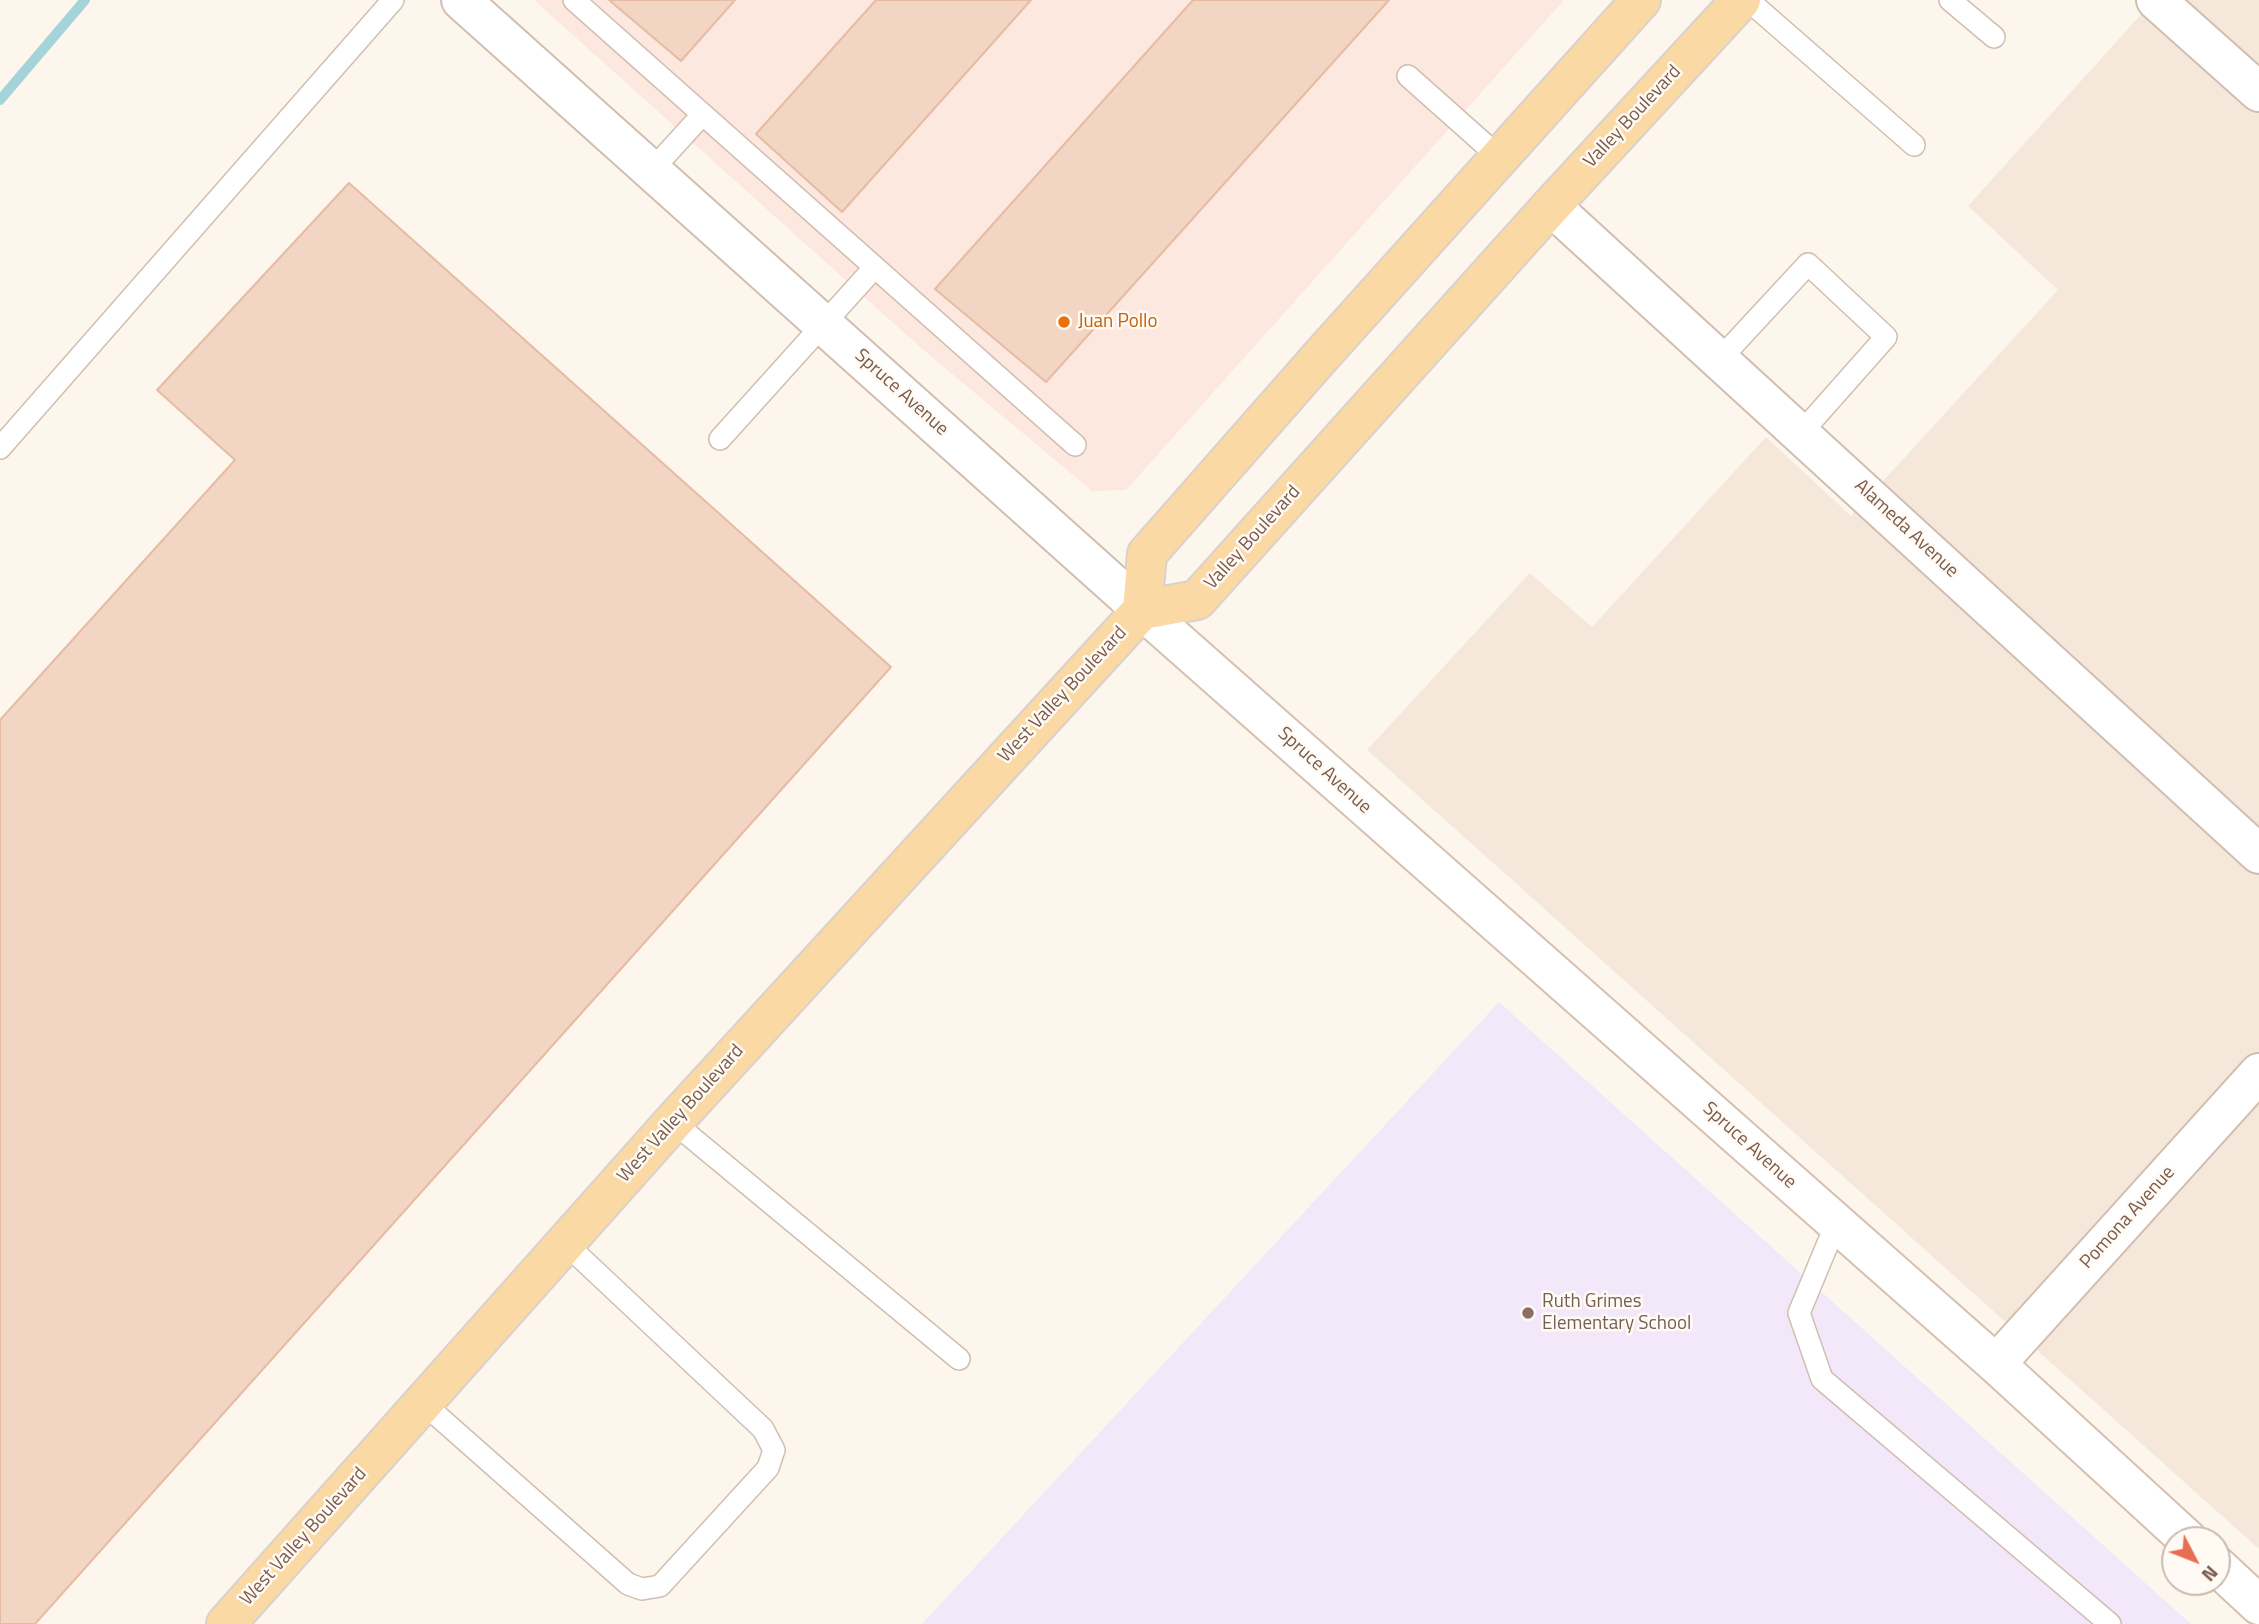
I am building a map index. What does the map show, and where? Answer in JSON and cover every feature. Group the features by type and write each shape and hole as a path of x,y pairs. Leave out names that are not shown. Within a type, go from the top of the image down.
{"main road":[{"path":"1142,610 1147,554 1641,0"},
{"name":"Valley Boulevard","path":"1142,610 1197,600 1741,0"},
{"name":"West Valley Boulevard","path":"226,1624 673,1122 1142,610"}],"street":[{"name":"Spruce Avenue","path":"461,0 1142,610 1996,1364 2173,1526"},
{"path":"2156,0 2259,92"},
{"name":"Alameda Avenue","path":"1552,206 2259,854"},
{"name":"Pomona Avenue","path":"1996,1364 2259,1073"},
{"path":"2231,1579 2259,1605"}],"lane":[{"path":"0,448 393,0"},
{"path":"574,0 1075,445"},
{"path":"1748,0 1914,145"},
{"path":"1950,0 1994,37"},
{"path":"1408,76 1499,158"},
{"path":"652,170 702,115"},
{"path":"1720,359 1808,264 1886,337 1801,433"},
{"path":"720,439 874,268"},
{"path":"673,1122 959,1359"},
{"path":"1836,1224 1799,1313 1822,1379 2110,1624"},
{"path":"423,1403 628,1584 642,1589 660,1586 768,1468 774,1450 763,1429 565,1243"}],"shaded area":[{"path":"534,0 1564,0 1126,490 1092,491 920,347"},
{"path":"2154,0 2259,0 2259,1549 1367,750 1530,573 1592,627 1766,437 1851,516 2058,290 1968,206"},
{"name":"Ruth Grimes Elementary School","path":"1499,1002 2191,1624 922,1624"}],"building":[{"path":"609,0 735,0 681,61"},
{"path":"876,0 1031,0 842,212 756,134"},
{"path":"1193,0 1389,0 1046,382 935,289"},
{"path":"349,183 891,667 35,1624 0,1624 0,720 235,460 157,390"}],"waterway":[{"path":"0,100 85,0"}],"place":[{"name":"Juan Pollo","path":"1064,322"},
{"name":"Ruth Grimes Elementary School","path":"1528,1313"}]}
